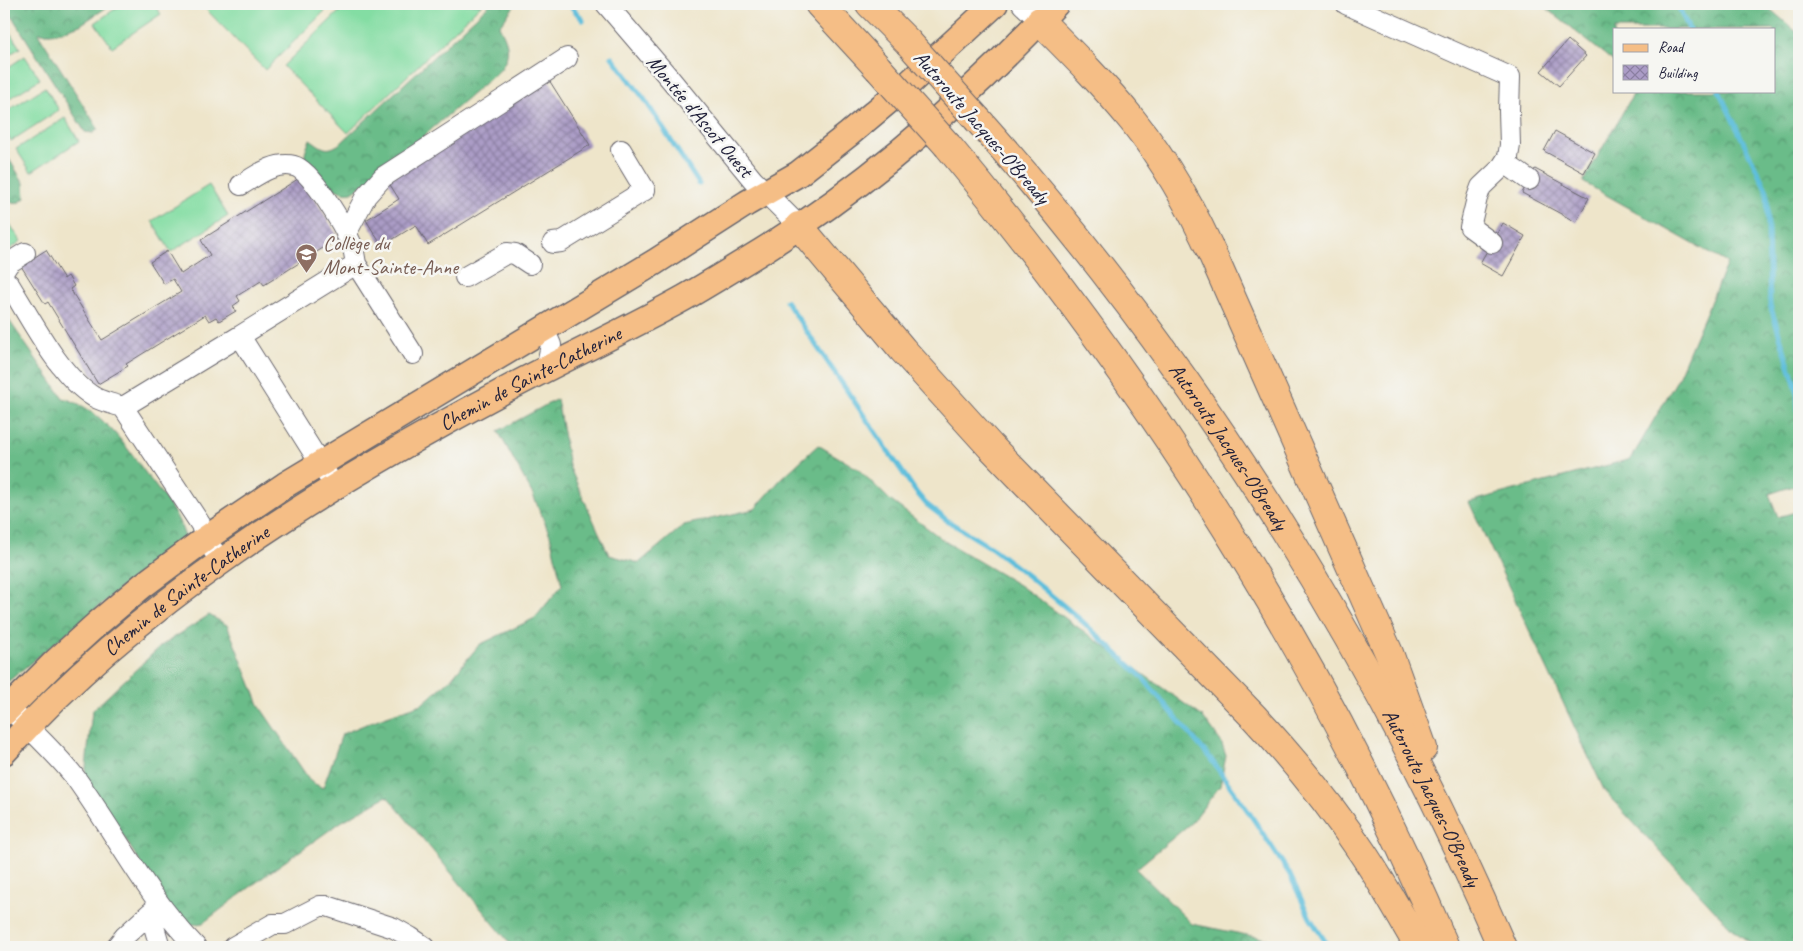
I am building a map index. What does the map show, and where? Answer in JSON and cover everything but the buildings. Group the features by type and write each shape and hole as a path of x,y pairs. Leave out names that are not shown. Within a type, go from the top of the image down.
{"highway":[{"name":"Autoroute Jacques-O'Bready","path":"819,4 948,146 1051,275 1111,355 1158,423 1221,520 1277,613 1330,708 1400,846 1445,947"},
{"name":"Autoroute Jacques-O'Bready","path":"870,4 908,42 1040,193 1122,296 1183,379 1260,493 1314,580 1378,693 1467,870 1502,947"},
{"path":"1039,10 1133,121 1172,177 1196,219 1389,653 1467,870"},
{"path":"799,226 903,350 990,446 1283,748 1332,809 1363,853 1384,885 1419,947"}],"main road":[{"name":"Chemin de Sainte-Catherine","path":"6,711 54,663 98,623 142,586 204,539 254,504 798,174 863,123 929,66 995,4"},
{"name":"Chemin de Sainte-Catherine","path":"4,752 27,726 117,642 221,561 282,519 486,400 682,298 764,250 799,226 868,175 932,123 1001,60 1039,10"}],"street":[{"name":"Montée d'Ascot Ouest","path":"606,4 753,180 799,226"},
{"path":"1346,4 1510,77 1510,145 1508,157 1505,163 1481,187 1470,227 1492,243"},
{"path":"346,234 366,196 383,177 567,58"},
{"path":"553,243 561,242 645,190 621,150"},
{"path":"1505,163 1529,180"},
{"path":"241,185 264,171 278,166 292,165 302,169 314,182 346,234 353,247 356,264 413,354"},
{"path":"4,271 9,263 25,253"},
{"path":"465,277 506,253 515,254 530,264"},
{"path":"123,407 356,264"},
{"path":"4,283 9,284 57,360 70,376 94,397 123,407 201,525 204,539 221,561"},
{"path":"544,329 551,345 546,369"},
{"path":"240,336 335,487"},
{"path":"6,711 27,726 60,760 77,781 155,909 180,930 196,947"},
{"path":"233,947 273,924 285,924 320,906 327,906 394,928 425,947"},
{"path":"116,947 125,936 155,909"},
{"path":"155,909 160,947"}],"green space":[{"path":"4,4 112,4 80,25 57,33 38,33 97,127 97,130 93,133 85,132 11,15 4,19"},
{"path":"122,4 153,4 161,14 112,47 95,23"},
{"path":"201,4 332,4 265,70"},
{"path":"347,4 482,4 348,133 283,66"},
{"path":"490,4 516,4 499,26 505,38 507,48 506,58 500,70 382,172 352,192 339,191 333,188 315,173 305,160 310,139 328,149 341,143"},
{"path":"1548,4 1764,4 1799,34 1799,484 1769,494 1778,517 1799,511 1799,947 1756,947 1734,931 1605,792 1469,502 1631,459 1677,380 1727,263 1583,182 1634,92 1776,92 1776,28 1613,28 1613,61 1546,8"},
{"path":"4,26 20,48 4,58"},
{"path":"25,56 40,79 4,102 4,70"},
{"path":"45,87 59,110 11,141 4,130 4,113"},
{"path":"65,118 79,141 31,172 16,149"},
{"path":"4,151 24,183 25,198 20,202 12,203 4,196"},
{"path":"209,185 228,216 171,252 152,221"},
{"path":"4,215 21,241 4,254"},
{"path":"4,313 63,398 89,410 121,440 169,504 185,537 4,685"},
{"path":"557,399 569,466 609,555 639,563 684,525 755,509 781,479 818,445 858,469 891,501 946,542 1019,585 1203,717 1221,742 1226,756 1220,786 1192,822 1136,869 1192,924 1306,947 513,947 387,796 341,822 270,872 203,923 190,925 178,921 85,777 92,711 161,646 209,615 227,625 260,707 311,782 323,788 342,734 422,704 451,679 479,645 535,618 562,585 550,535 533,495 498,431"}],"waterway":[{"path":"569,4 583,20"},
{"path":"1677,4 1689,28"},
{"path":"612,57 645,100 699,184"},
{"path":"1719,92 1767,191 1770,305 1797,390 1799,423"},
{"path":"786,301 926,504 948,521 993,549 1027,575 1083,622 1142,677 1210,758 1248,811 1289,873 1310,918 1329,947"}],"place":[{"name":"Collège du Mont-Sainte-Anne","path":"307,274"}]}
